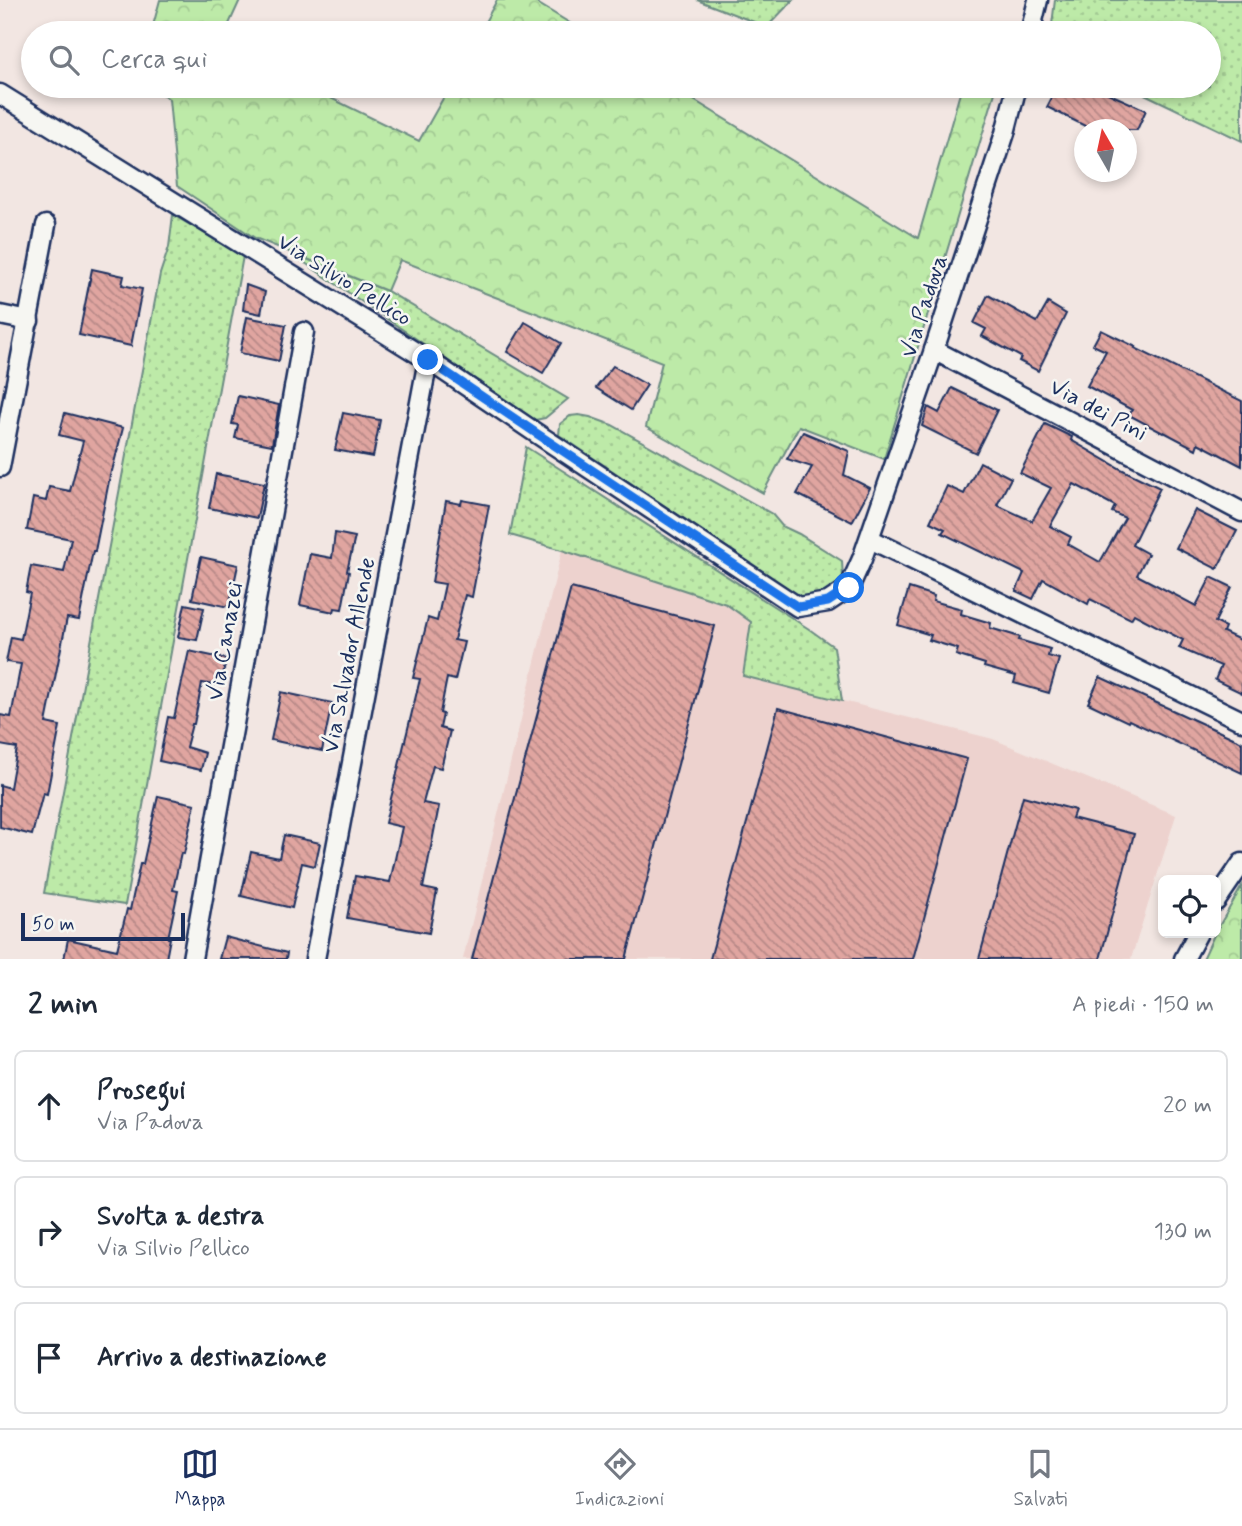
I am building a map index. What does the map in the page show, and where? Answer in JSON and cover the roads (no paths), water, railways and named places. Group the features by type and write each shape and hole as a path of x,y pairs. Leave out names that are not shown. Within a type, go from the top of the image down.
{"street":[{"path":"1033,21 1038,0"},
{"name":"Via Silvio Pellico","path":"0,94 428,360 798,607"},
{"name":"Via Padova","path":"798,607 828,602 849,588 870,539 934,351 1014,98"},
{"path":"0,467 46,225"},
{"path":"0,315 29,321"},
{"name":"Via Canazei","path":"192,959 304,332"},
{"name":"Via dei Pini","path":"934,351 1242,512"},
{"name":"Via Salvador Allende","path":"315,959 428,360"},
{"path":"870,539 1242,721"},
{"path":"1221,894 1242,863"},
{"path":"1184,959 1195,938"}]}
